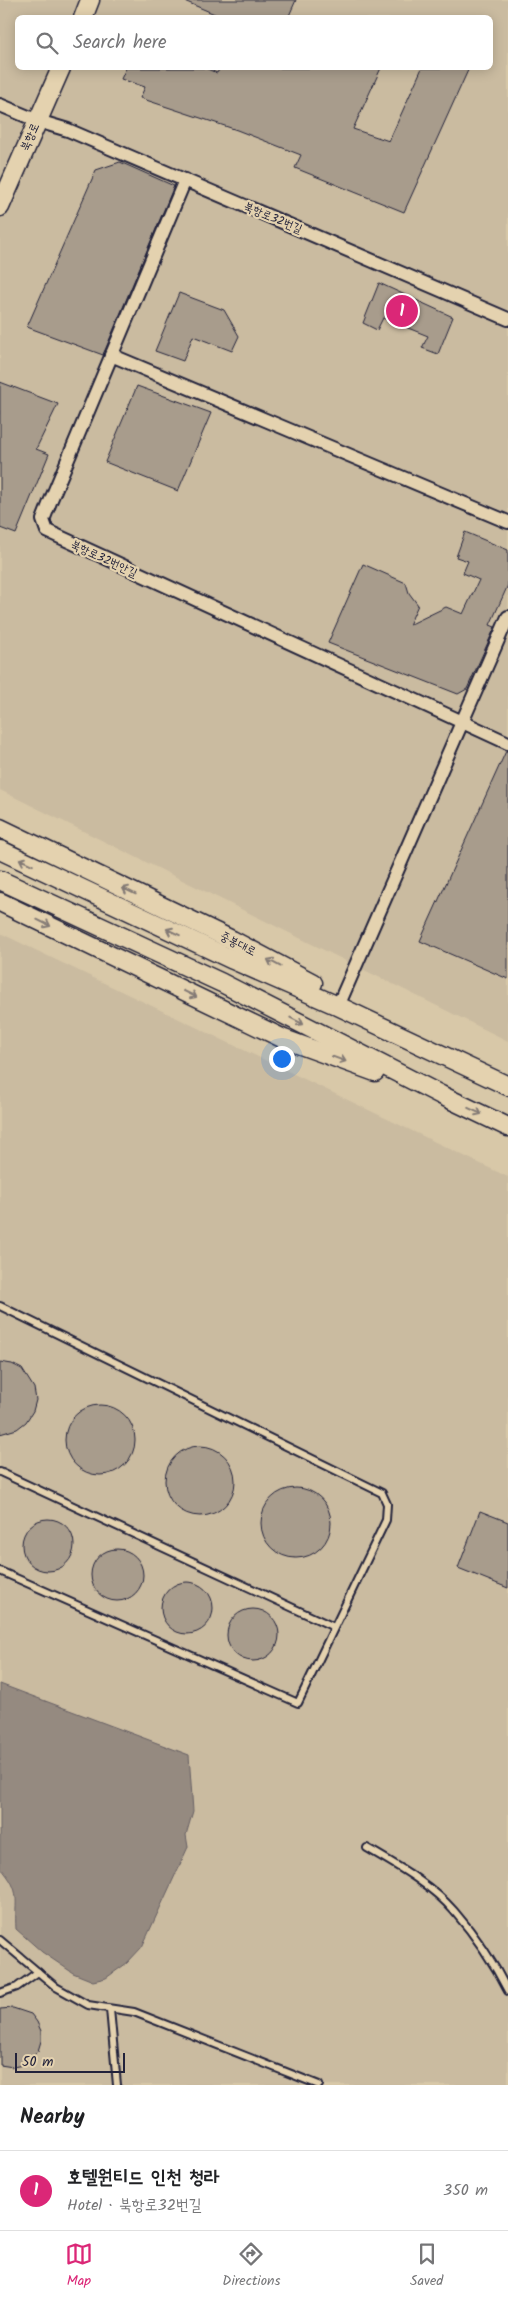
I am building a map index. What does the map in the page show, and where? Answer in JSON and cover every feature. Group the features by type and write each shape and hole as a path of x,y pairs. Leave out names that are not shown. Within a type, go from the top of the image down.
{"main road":[{"path":"83,15 90,0"},
{"name":"북항로","path":"0,207 60,70"},
{"name":"중봉대로","path":"0,828 232,940 340,1002 508,1086"},
{"name":"중봉대로","path":"0,850 233,960 340,1002"},
{"path":"0,880 222,983 441,1095 508,1127"},
{"path":"0,902 284,1039 441,1095"}],"street":[{"name":"북항로32번길","path":"0,105 38,121 68,130 508,318"},
{"name":"북항로32번안길","path":"185,180 50,502 43,520 47,530 508,743"},
{"path":"111,355 508,522"},
{"path":"340,1002 508,617"}],"lane":[{"path":"0,1306 382,1493 387,1504 386,1520 298,1703 0,1571"},
{"path":"0,1472 334,1627"},
{"path":"367,1848 414,1877 454,1910 498,1972 508,1991"},
{"path":"0,1940 73,1998 88,2005 134,2012 319,2085"},
{"path":"0,1992 17,1987 38,1972"},
{"path":"110,2009 117,2085"}],"shaded area":[{"path":"0,0 508,0 508,1041 0,790"},
{"path":"0,933 508,1177 508,2085 0,2085"},
{"path":"0,1684 189,1755 193,1811 186,1835 188,1847 142,1947 127,1963 106,1978 93,1981 73,1973 42,1952 16,1929 15,1890 0,1867"}],"building":[{"path":"182,0 296,0 289,15 217,15"},
{"path":"125,70 210,70 217,73 219,70 380,70 353,129 389,141 421,70 468,70 404,212 295,168 301,155 237,130 140,98 145,87 121,79"},
{"path":"120,162 174,186 103,355 27,327 96,170"},
{"path":"379,283 453,317 438,354 422,348 428,336 383,318 377,330 363,323"},
{"path":"179,293 224,310 239,336 232,351 193,336 183,361 155,351"},
{"path":"0,382 58,404 36,449 49,454 16,534 0,528"},
{"path":"137,386 211,413 178,491 105,462"},
{"path":"465,532 508,550 508,585 490,625 495,627 467,689 458,694 328,643 363,564 406,583 409,593 418,605 409,625 446,607 463,614 479,580 463,573 468,561 456,557"},
{"path":"506,751 508,751 508,979 420,941"},
{"path":"0,1362 12,1364 22,1369 34,1388 36,1400 33,1411 26,1422 17,1429 0,1434"},
{"path":"100,1405 113,1408 125,1415 132,1427 135,1440 132,1453 125,1465 113,1472 100,1475 87,1472 75,1465 68,1453 65,1440 68,1427 75,1415 87,1408"},
{"path":"200,1446 213,1449 225,1456 232,1468 235,1481 232,1494 225,1506 213,1513 200,1516 187,1513 175,1506 168,1494 165,1481 168,1468 175,1456 187,1449"},
{"path":"296,1488 309,1491 321,1498 328,1510 331,1523 328,1536 321,1548 309,1555 296,1558 283,1555 271,1548 264,1536 261,1523 264,1510 271,1498 283,1491"},
{"path":"480,1511 508,1522 508,1588 458,1568"},
{"path":"48,1519 58,1521 66,1527 72,1535 74,1545 72,1555 66,1563 58,1569 48,1571 38,1569 30,1563 24,1555 22,1545 24,1535 30,1527 38,1521"},
{"path":"117,1549 127,1551 135,1557 141,1565 143,1575 141,1585 135,1593 127,1599 117,1601 107,1599 99,1593 93,1585 91,1575 93,1565 99,1557 107,1551"},
{"path":"187,1582 197,1584 205,1590 211,1598 213,1608 211,1618 205,1626 197,1632 187,1634 177,1632 169,1626 163,1618 161,1608 163,1598 169,1590 177,1584"},
{"path":"253,1609 263,1611 271,1617 277,1625 279,1635 277,1645 271,1653 263,1659 253,1661 243,1659 235,1653 229,1645 227,1635 229,1625 235,1617 243,1611"},
{"path":"13,2008 31,2014 41,2031 41,2041 38,2051 23,2065 13,2067 0,2065 0,2009"}],"place":[{"name":"호텔원티드 인천 청라","path":"402,311"}]}
